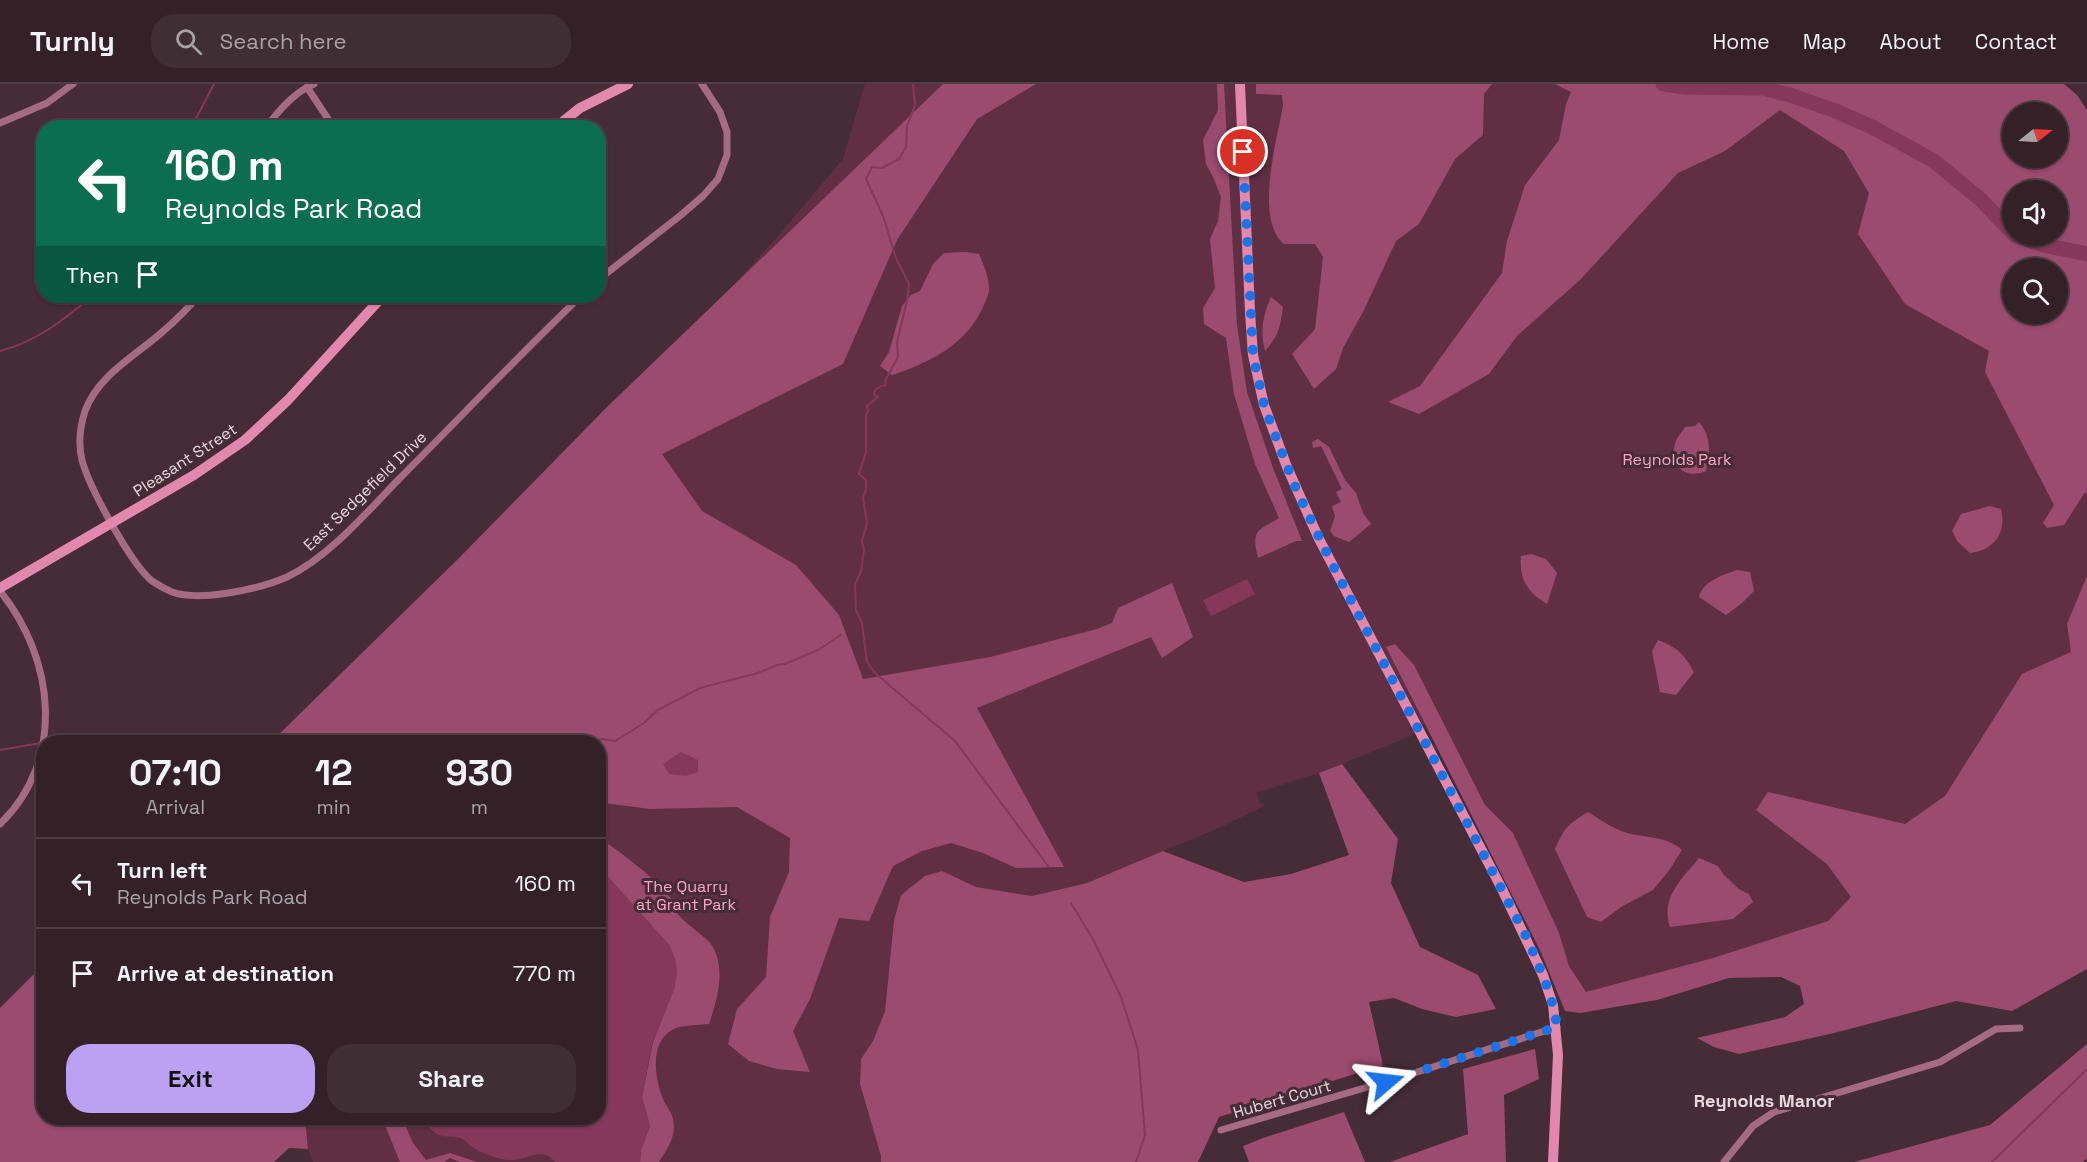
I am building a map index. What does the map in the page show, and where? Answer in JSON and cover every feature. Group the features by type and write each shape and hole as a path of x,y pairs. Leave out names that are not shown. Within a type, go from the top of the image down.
{"main road":[{"path":"565,120 580,108 628,84"},
{"path":"1240,84 1253,355 1264,405 1296,489 1324,549 1528,940 1549,992 1557,1027 1558,1055 1553,1162"},
{"name":"Pleasant Street","path":"0,589 194,476 244,440 288,400 377,303"}],"street":[{"path":"0,123 48,103 73,84"},
{"path":"606,274 681,215 718,179 727,155 728,132 720,112 702,84"},
{"path":"272,120 281,109 311,86 330,120"},
{"name":"East Sedgefield Drive","path":"191,303 167,328 104,381 89,402 80,438 82,460 94,491 138,565 147,576 162,587 172,592 194,596 264,585 301,569 338,539 574,303"},
{"path":"0,589 15,613 36,656 42,677 46,710 44,735"},
{"path":"0,824 18,804 36,768"},
{"name":"Hubert Court","path":"1221,1130 1402,1077 1557,1027"},
{"path":"1724,1162 1753,1126 1774,1112 1940,1062 1996,1029 2020,1028"}],"green space":[{"name":"Reynolds Park","path":"865,84 1624,84 1843,107 2002,228 2002,246 2034,246 2058,258 2002,258 2002,324 2068,324 2068,263 2087,272 2087,785 1828,921 1611,991 1565,1011 1516,902 1424,724 1411,736 1319,773 1256,793 1260,802 1265,804 1262,807 1221,827 1087,883 1032,896 975,887 941,871 901,894 894,920 885,1011 873,1041 861,1059 860,1084 881,1162 313,1162 308,1149 306,1125 606,1125 606,735 599,735 684,340 779,235 843,159"},
{"path":"943,84 1036,84 977,119 897,240 843,364 662,454 702,511 796,565 839,615 863,679 990,657 1097,629 1112,623 1118,608 1172,583 1193,637 1162,658 1151,637 977,708 1064,867 1016,868 983,853 951,843 922,851 893,866 869,921 839,918 810,999 793,1031 810,1072 777,1069 749,1061 728,1044 737,1009 766,977 770,917 789,872 790,838 737,807 650,809 606,803 606,735 278,735 458,559 607,407"},
{"path":"1217,84 1224,84 1237,325 1247,392 1273,468 1302,541 1296,541 1258,558 1255,541 1258,532 1279,518 1255,464 1234,394 1226,338 1204,324 1203,308 1215,288 1210,239 1218,221 1221,197 1206,164 1203,140 1218,110"},
{"path":"1256,84 1492,84 1484,94 1483,135 1455,159 1419,224 1396,241 1364,310 1343,348 1336,369 1314,389 1292,354 1315,329 1323,257 1315,244 1284,244 1275,232 1270,217 1270,178 1283,106 1282,95 1256,94"},
{"path":"1555,84 2064,84 2077,95 2087,110 2087,494 2085,492 2064,525 2047,528 2043,523 2054,505 1985,372 1989,351 1905,304 1858,234 1869,193 1844,151 1780,110 1725,151 1678,173 1581,279 1517,336 1489,374 1419,414 1388,402 1420,386 1502,273 1507,241 1525,185 1559,140 1566,104 1571,92"},
{"path":"944,253 979,254 988,280 988,294 976,320 957,342 933,358 892,375 880,366 889,352 902,306 911,295 920,291 933,264"},
{"path":"1271,297 1283,307 1278,331 1265,351 1263,323"},
{"path":"1699,422 1708,439 1708,458 1706,471 1692,474 1677,465 1675,444 1685,427 1695,426"},
{"path":"1318,439 1329,447 1371,524 1349,542 1334,536 1330,531 1335,516 1332,506 1341,502 1336,492 1342,489 1321,446 1313,448 1312,442"},
{"path":"1990,506 2001,509 2000,533 1997,539 1986,548 1970,553 1958,542 1952,531 1961,514"},
{"path":"1531,554 1546,559 1557,573 1547,604 1529,590 1521,572 1521,556"},
{"path":"1737,570 1750,572 1754,591 1726,615 1699,597 1701,591 1709,583"},
{"path":"2087,576 2087,969 2012,1011 1956,1001 1834,1033 1739,1054 1714,1047 1697,1038 1785,1017 1804,1004 1800,986 1781,977 1729,978 1657,1000 1580,1013 1565,1011 1540,950 1386,647 1395,644 1414,665 1485,805 1513,833 1559,933 1569,966 1586,992 1713,958 1828,921 1851,897 1827,864 1756,810 1768,792 1905,824 1945,796 2022,674 2071,652 2067,624"},
{"path":"1658,640 1679,652 1694,672 1676,695 1660,692 1652,651"},
{"path":"1342,764 1398,839 1391,883 1420,947 1478,975 1496,1009 1456,1017 1422,1009 1394,998 1369,1002 1383,1065 1219,1117 1198,1162 881,1162 860,1084 861,1059 873,1041 885,1011 894,920 901,895 925,876 942,871 976,887 1032,896 1087,883 1163,851 1244,882 1291,874 1349,855 1319,773"},
{"path":"1588,812 1622,831 1670,842 1682,850 1653,890 1621,907 1601,922 1587,917 1555,849 1567,827"},
{"path":"606,842 638,866 665,891 672,900 677,913 711,944 719,963 719,984 709,1024 676,1028 660,1043 656,1072 663,1099 672,1116 674,1131 671,1142 659,1162 640,1162 641,1150 650,1126 642,1097 653,1042 675,986 670,946 606,875"},
{"path":"1699,858 1718,866 1739,889 1749,894 1753,902 1733,919 1670,927 1668,907 1670,898 1680,881"},
{"path":"36,972 36,1125 306,1125 308,1149 289,1148 274,1162 0,1162 0,1008"},
{"path":"2087,1044 2087,1158 2083,1162 1854,1162 1990,1125"},
{"path":"1535,1049 1539,1079 1504,1095 1506,1162 1390,1162 1468,1134 1463,1069"},
{"path":"1344,1112 1365,1162 1249,1162 1243,1146"},
{"path":"385,1125 405,1125 413,1143 426,1160 450,1153 477,1162 460,1162 450,1158 444,1162 400,1162"}],"shaded area":[{"path":"1247,579 1255,594 1211,616 1203,600"},
{"path":"681,752 698,760 698,772 686,776 669,774 663,764"},
{"path":"606,875 670,946 676,961 675,986 652,1044 642,1097 650,1126 641,1150 640,1162 555,1162 550,1157 540,1154 508,1160 481,1152 461,1138 437,1134 428,1125 606,1125"}],"waterway":[{"path":"195,120 214,84"},
{"path":"913,84 915,105 907,126 906,147 899,159 882,168 872,167 866,179 883,216 896,258 909,284 897,342 898,357 885,381 886,385 875,390 874,394 878,397 867,406 866,452 859,474 866,480 863,498 867,523 862,541 864,549 861,571 855,585 856,610 862,623 867,662 875,673 955,741 1048,866"},
{"path":"1663,84 1685,87 1763,88 1836,111 1872,127 1934,161 1980,199 2002,222"},
{"path":"2048,246 2087,254"},
{"path":"0,351 38,336 83,303"},
{"path":"606,740 615,741 644,723 658,710 700,688 785,664 818,650 841,635"},
{"path":"416,735 433,735"},
{"path":"0,750 36,744"},
{"path":"1071,903 1094,941 1121,997 1138,1050 1145,1135 1136,1162"},
{"path":"1992,1162 2087,1069"}],"district":[{"name":"Reynolds Manor","path":"1764,1100"}],"route":[{"path":"1243,152 1253,355 1264,405 1296,489 1330,560 1528,940 1549,992 1556,1020 1557,1027 1386,1082"}],"park label":[{"name":"The Quarry at Grant Park","path":"686,895"}]}
